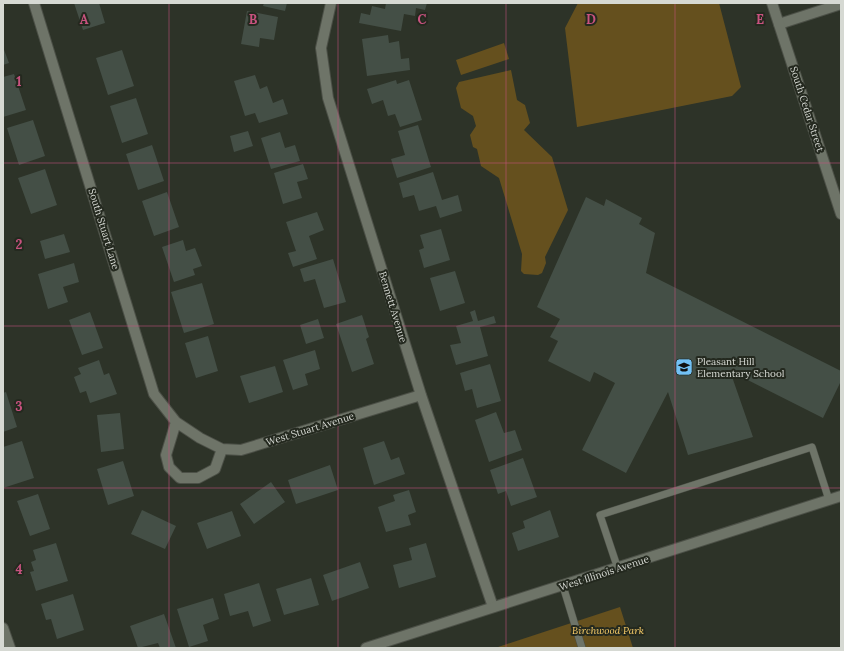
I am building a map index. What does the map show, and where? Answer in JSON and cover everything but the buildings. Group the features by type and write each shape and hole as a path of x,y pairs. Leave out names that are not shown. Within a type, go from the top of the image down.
{"street":[{"name":"South Stuart Lane","path":"34,3 154,394 176,422 200,438"},
{"name":"Bennett Avenue","path":"331,3 321,48 328,98 421,395 493,607"},
{"name":"South Cedar Street","path":"772,3 841,214"},
{"path":"779,24 841,4"},
{"name":"West Stuart Avenue","path":"200,438 222,449 241,450 421,395"},
{"path":"176,422 166,455 169,467 180,478 198,478 215,469 222,449"},
{"name":"West Illinois Avenue","path":"366,648 618,569 841,496"},
{"path":"3,628 10,648"}],"lane":[{"path":"618,569 600,515 812,447 829,500"},
{"path":"564,586 582,648"}],"green space":[{"path":"578,3 719,3 741,87 732,96 577,127 565,28"},
{"path":"504,43 509,59 461,75 456,60"},
{"path":"511,70 517,100 525,105 530,123 524,130 552,157 568,210 545,257 546,263 542,273 538,275 524,274 521,271 522,254 499,178 481,166 477,149 473,147 470,135 476,126 473,116 461,108 456,88 459,82"},
{"name":"Birchwood Park","path":"620,607 633,648 495,648"}],"place":[{"name":"Pleasant Hill Elementary School","path":"684,367"}]}
